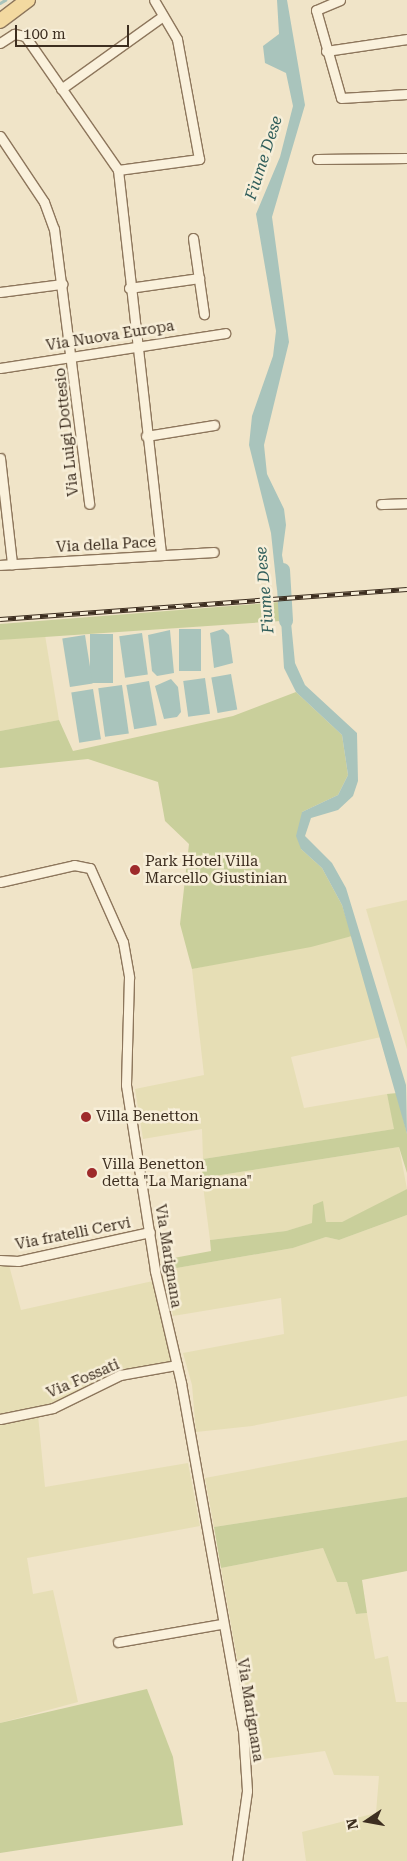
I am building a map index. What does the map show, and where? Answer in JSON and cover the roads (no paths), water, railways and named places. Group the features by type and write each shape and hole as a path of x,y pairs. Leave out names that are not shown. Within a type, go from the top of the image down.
{"main road":[{"path":"0,21 28,0"}],"street":[{"path":"118,170 199,159 177,38 154,0"},
{"path":"340,0 316,10 326,51 341,98 407,94"},
{"path":"61,90 163,16"},
{"path":"0,43 14,34 25,36 118,170 135,346 161,555"},
{"path":"326,51 407,39"},
{"name":"Via Luigi Dottesio","path":"0,136 50,214 72,356 89,504"},
{"path":"317,159 407,158"},
{"path":"193,238 204,314"},
{"path":"129,288 199,278"},
{"path":"0,292 62,284"},
{"name":"Via Nuova Europa","path":"0,368 225,333"},
{"path":"146,436 214,425"},
{"path":"0,458 2,492 12,564"},
{"path":"382,504 407,503"},
{"name":"Via della Pace","path":"0,565 214,552"},
{"name":"Via Marignana","path":"0,882 83,866 95,873 115,916 129,977 126,1085 162,1310 178,1366 246,1765 246,1817 237,1861"},
{"name":"Via fratelli Cervi","path":"0,1260 18,1261 150,1232"},
{"name":"Via Fossati","path":"0,1419 53,1408 120,1376 178,1366"},
{"path":"118,1642 221,1624"}],"water":[{"path":"277,0 287,0 305,105 272,217 289,342 264,445 267,474 284,509 286,525 282,555 288,589 277,590 271,533 249,445 252,416 273,356 276,331 256,214 280,157 293,106 286,73 265,63 263,46 279,34"},
{"path":"280,602 289,602 295,663 305,685 357,733 358,781 353,796 338,810 311,818 305,836 332,863 346,888 406,1085 407,1134 342,905 322,868 301,849 296,836 302,812 338,795 348,775 342,735 296,692 284,668"},
{"path":"179,629 201,629 201,671 179,671"},
{"path":"223,629 229,635 233,663 214,668 210,633"},
{"path":"170,630 174,673 157,676 152,671 148,635"},
{"path":"142,633 148,675 125,678 119,636"},
{"path":"90,634 113,634 113,683 90,683"},
{"path":"85,635 93,683 70,687 62,639"},
{"path":"231,674 237,709 218,713 211,677"},
{"path":"205,678 210,714 188,717 183,681"},
{"path":"171,679 178,687 181,712 177,717 164,719 155,686"},
{"path":"149,681 157,725 134,729 126,685"},
{"path":"122,685 129,734 105,737 98,688"},
{"path":"93,689 101,739 79,743 71,692"}],"waterway":[{"path":"0,3 5,0"},
{"name":"Fiume Dese","path":"283,570 286,621"}],"railway":[{"path":"0,619 407,589"}],"place":[{"name":"Park Hotel Villa Marcello Giustinian","path":"135,870"},
{"name":"Villa Benetton","path":"86,1117"},
{"name":"Villa Benetton detta \"La Marignana\"","path":"92,1173"}]}
